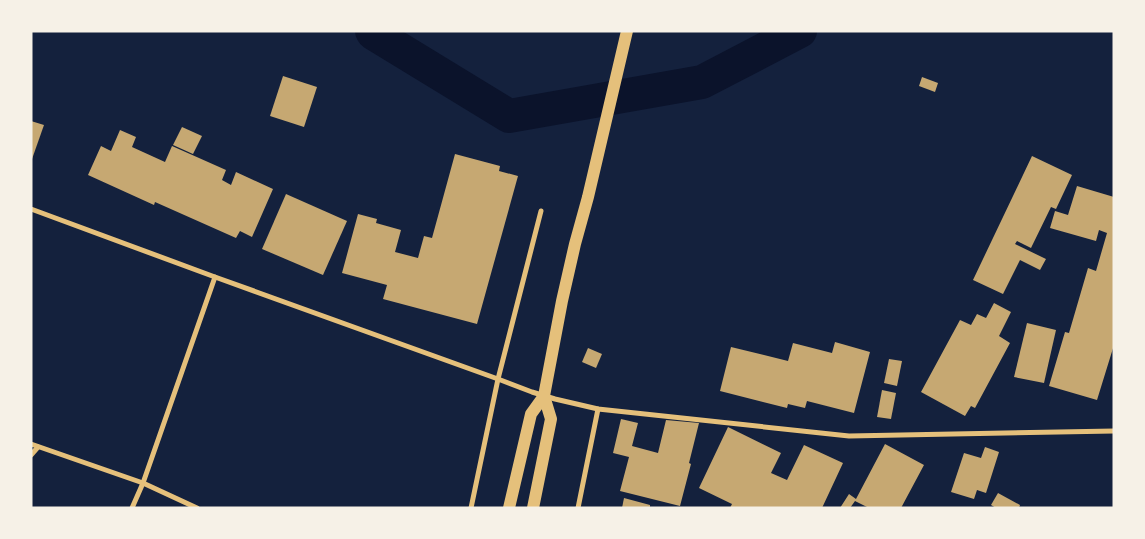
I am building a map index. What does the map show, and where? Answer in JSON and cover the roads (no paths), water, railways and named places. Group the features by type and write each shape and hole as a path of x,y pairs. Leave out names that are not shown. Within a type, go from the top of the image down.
{"main road":[{"path":"509,508 531,414 544,396 575,244 626,36"},
{"path":"533,508 551,419 544,396"}],"street":[{"path":"31,209 215,278 544,396 598,409 849,436 1114,431"},
{"path":"471,508 498,379 542,211"},
{"path":"132,508 143,483 215,278"},
{"path":"578,508 598,409"},
{"path":"31,444 143,483 197,508"},
{"path":"31,456 38,447"}],"waterway":[{"path":"372,31 509,116 702,82 800,31"}]}
